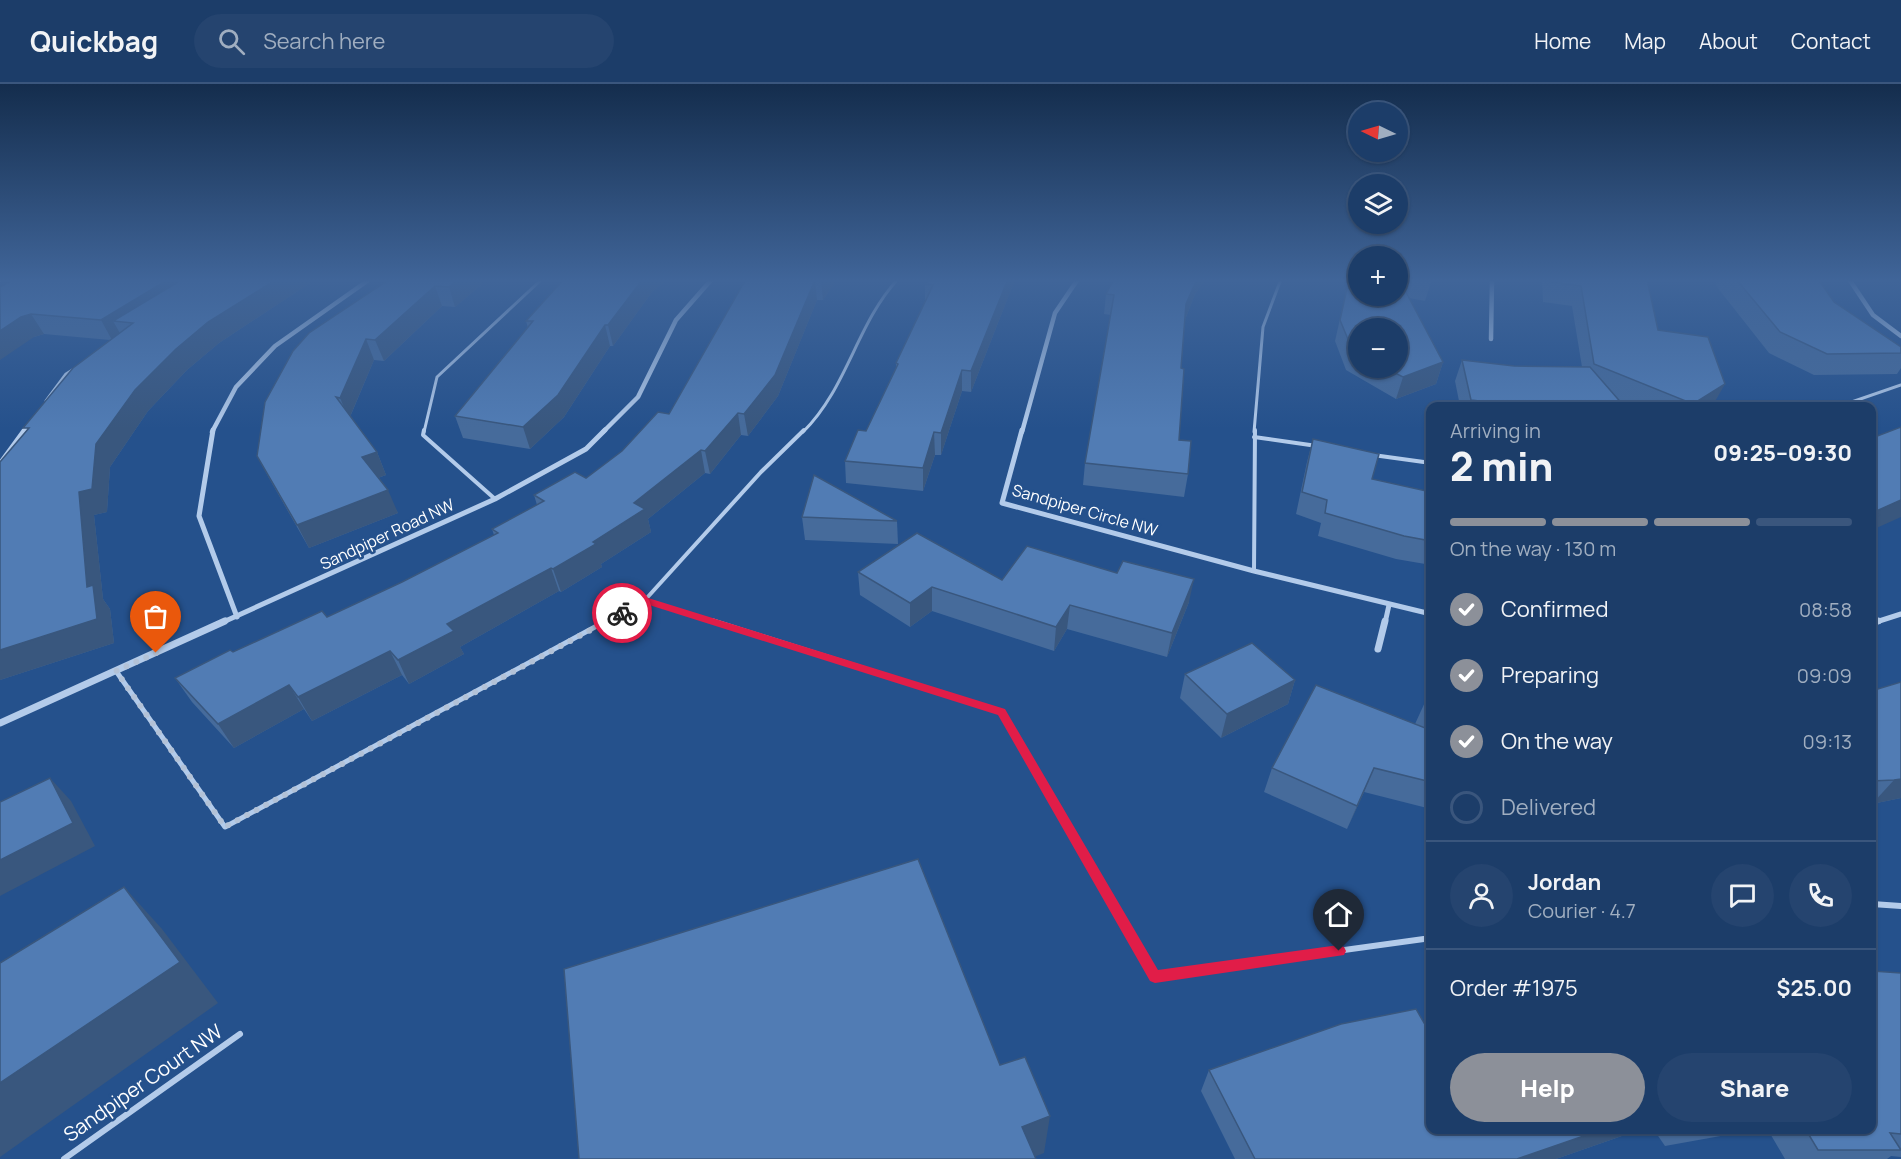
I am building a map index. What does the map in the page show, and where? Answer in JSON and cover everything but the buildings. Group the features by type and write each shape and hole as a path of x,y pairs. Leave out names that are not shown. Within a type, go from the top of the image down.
{"street":[{"path":"237,617 199,516 211,434 236,387 275,346 299,329"},
{"name":"Sandpiper Road NW","path":"0,723 495,499 586,449 638,397 672,329"},
{"name":"Sandpiper Circle NW","path":"1050,329 1002,503 1254,571 1426,613"},
{"path":"1491,329 1491,339"},
{"path":"1378,649 1389,605"},
{"path":"1876,623 1901,614"},
{"path":"1893,617 1901,622"}],"lane":[{"path":"488,329 437,376 423,435 495,499"},
{"path":"116,671 225,827 645,600 761,472 815,420 849,364 866,329"},
{"path":"1254,571 1254,437 1263,329"},
{"path":"39,410 66,374 76,368"},
{"path":"1852,402 1901,385"},
{"path":"0,463 33,419"},
{"path":"1254,437 1325,448"},
{"path":"1372,454 1426,462"},
{"path":"645,600 1001,712 1155,976 1426,939"},
{"path":"1876,904 1901,906"},
{"name":"Sandpiper Court NW","path":"64,1159 240,1034"}],"way so far":[{"path":"156,653 116,671 225,827 622,613"}],"route":[{"path":"622,613 645,600 1001,712 1155,976 1339,951"}]}
